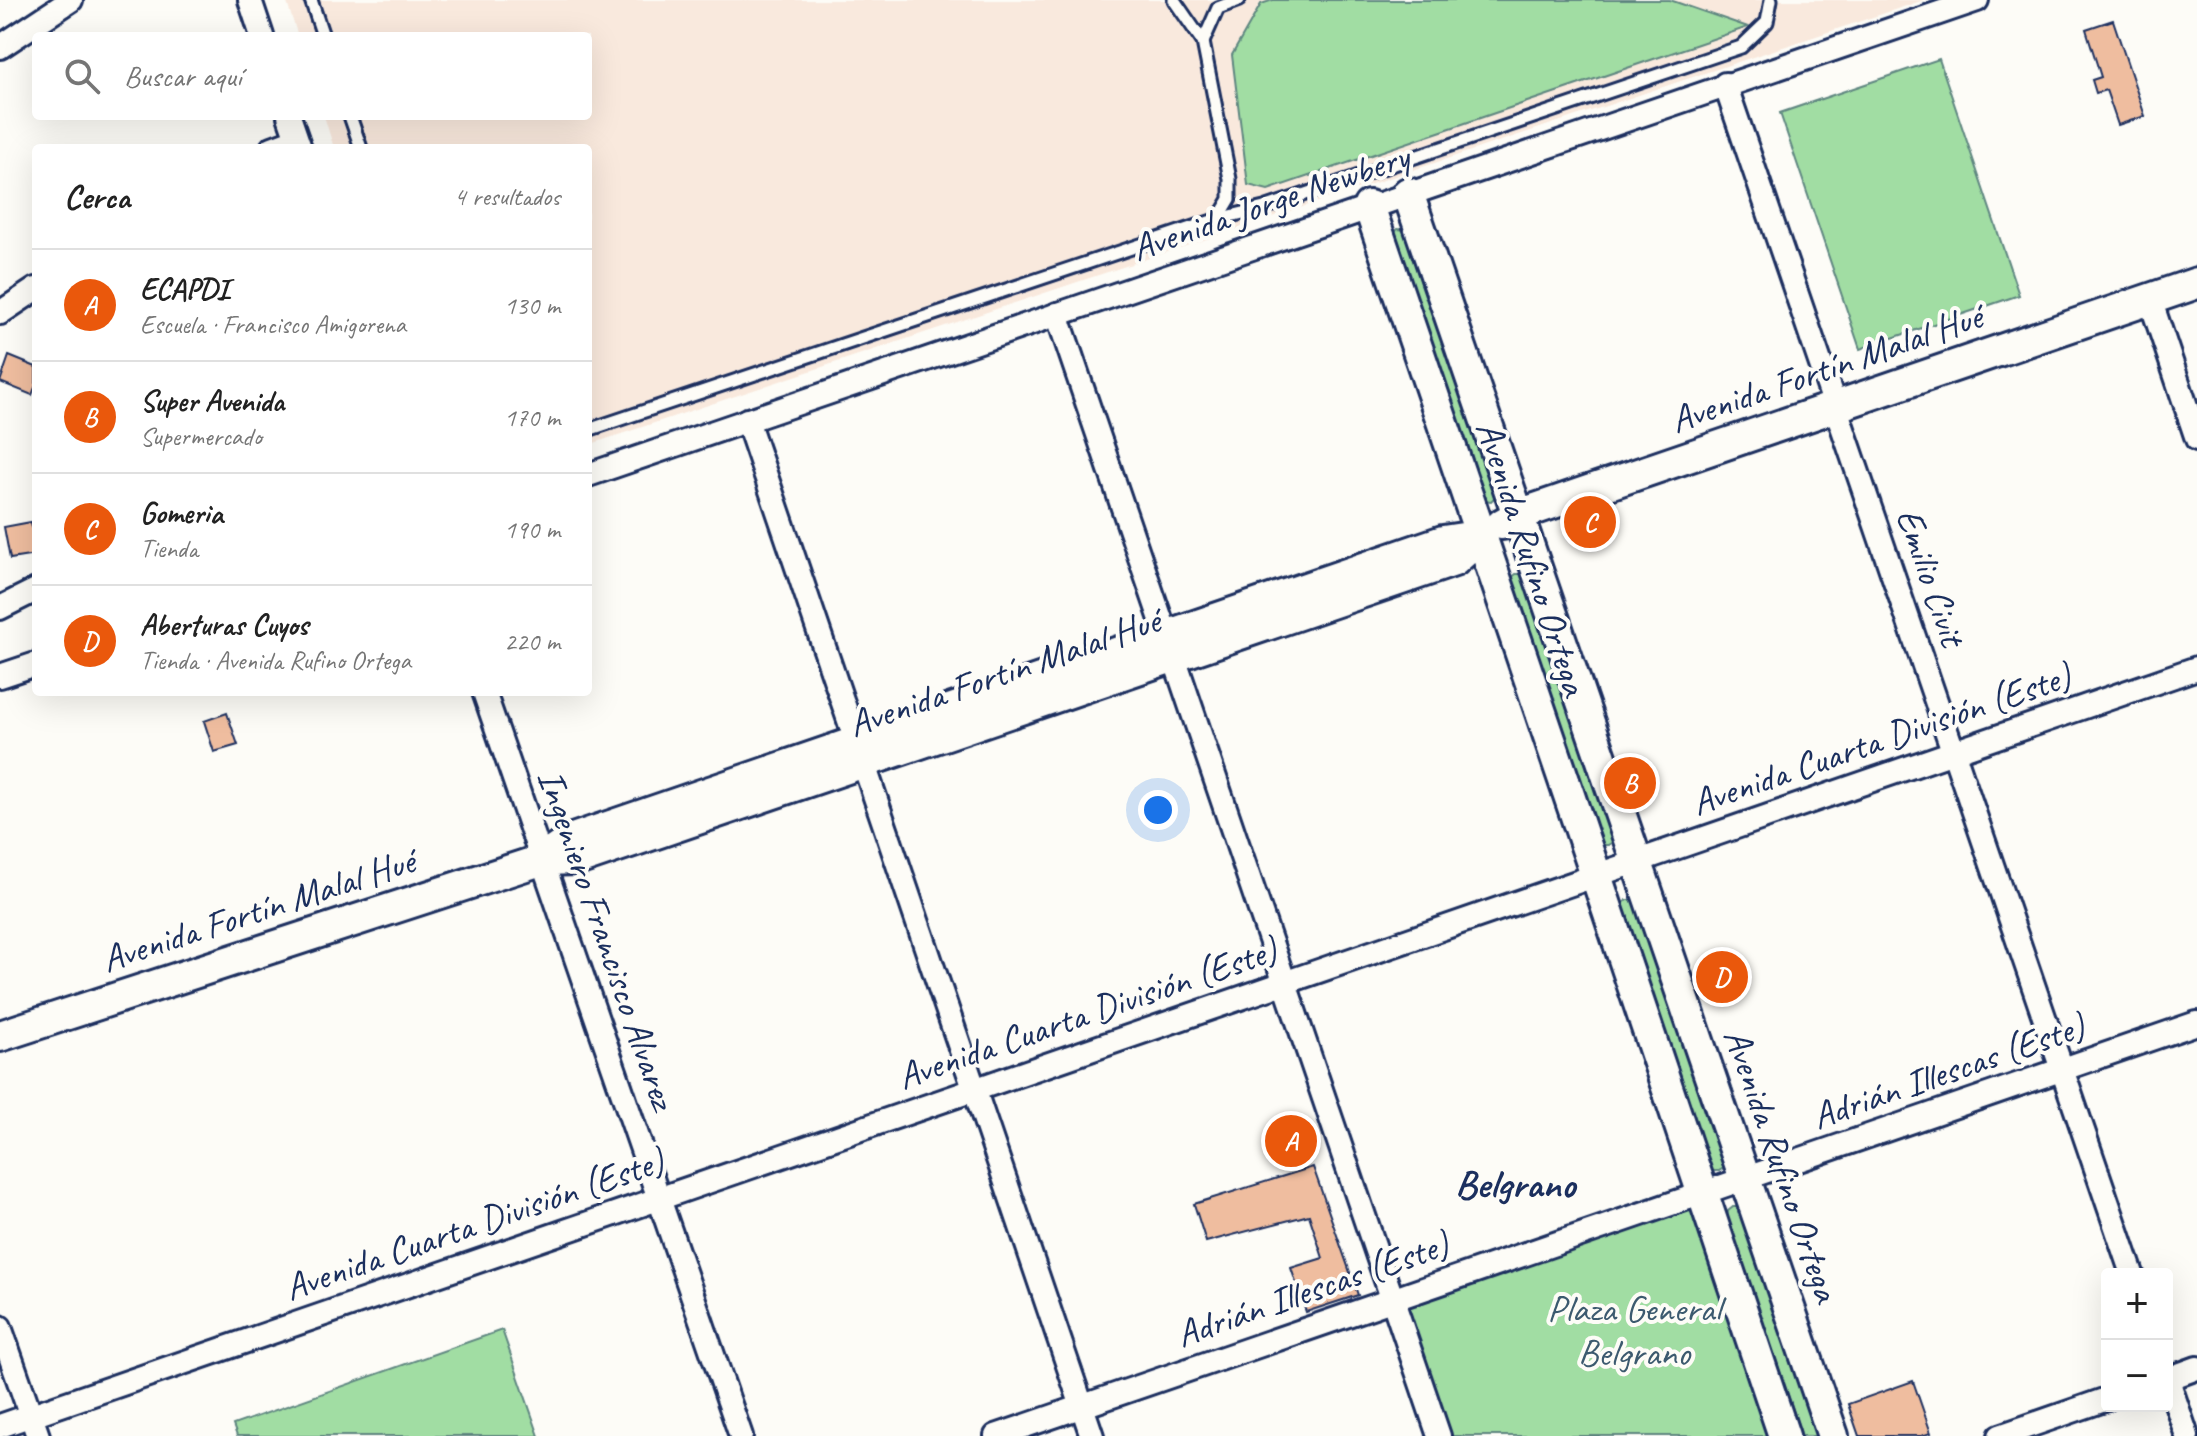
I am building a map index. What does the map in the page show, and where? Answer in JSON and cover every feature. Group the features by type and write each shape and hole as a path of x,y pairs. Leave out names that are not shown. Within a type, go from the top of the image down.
{"main road":[{"name":"Avenida Rufino Ortega","path":"1408,193 1833,1436"},
{"name":"Avenida Rufino Ortega","path":"1369,206 1483,535 1594,876 1784,1436"},
{"name":"Avenida Fortín Malal Hué","path":"0,1036 541,860 580,859 860,752 1170,646 1454,561 1483,535 1518,515 2197,283"}],"street":[{"path":"0,47 71,0"},
{"path":"250,0 261,32"},
{"name":"Avenida Jorge Newbery","path":"592,474 1977,0"},
{"name":"Emilio Civit","path":"1725,84 2130,1268"},
{"path":"290,120 298,143"},
{"path":"0,313 32,292"},
{"path":"2150,299 2197,439"},
{"path":"1057,314 1439,1436"},
{"path":"747,420 1092,1436"},
{"path":"0,608 32,592"},
{"path":"0,676 32,665"},
{"name":"Avenida Cuarta División (Este)","path":"0,1426 34,1426 659,1199 2197,668"},
{"name":"Ingeniero Francisco Alvarez","path":"485,696 741,1436"},
{"name":"Adrián Illescas (Este)","path":"996,1436 2197,1023"},
{"path":"0,1327 34,1426"},
{"path":"2173,1376 2197,1368"},
{"path":"2173,1395 2187,1436"},
{"path":"2000,1436 2101,1401"}],"lane":[{"path":"311,0 322,32"},
{"path":"1174,0 1203,42 1230,179 1230,199 1218,219"},
{"path":"1203,42 1218,4 1239,0"},
{"path":"592,429 1218,219 1264,208 1741,47 1767,22 1771,0"},
{"path":"351,120 360,144"}],"shaded area":[{"path":"286,0 1924,0 592,444 592,144 333,144 325,120 592,120 592,32 297,32"}],"green space":[{"path":"1273,0 1670,0 1748,27 1268,190 1248,185 1232,55 1261,4"},
{"path":"1939,59 2019,295 1860,349 1780,113"},
{"path":"1398,229 1405,230 1496,496 1491,501 1484,500 1393,233"},
{"path":"1523,574 1614,841 1608,845 1602,845 1597,839 1511,578"},
{"path":"1635,900 1726,1160 1725,1167 1719,1171 1713,1171 1708,1165 1621,911 1622,904"},
{"name":"Plaza General Belgrano","path":"1702,1193 1784,1436 1439,1436 1393,1300"},
{"path":"1740,1207 1821,1436 1802,1436 1727,1218 1728,1211"},
{"path":"502,1330 539,1436 237,1436 233,1425"}],"building":[{"path":"2113,20 2145,116 2118,125 2106,90 2096,93 2092,80 2101,77 2086,29"},
{"path":"9,356 32,365 32,395 0,382"},
{"path":"31,522 32,556 10,559 4,527"},
{"path":"227,713 238,745 214,752 204,721"},
{"path":"1734,961 1741,982 1709,992 1703,971"},
{"path":"1313,1167 1358,1295 1306,1312 1291,1268 1323,1258 1309,1215 1206,1242 1194,1204"},
{"path":"1913,1381 1931,1433 1921,1436 1859,1436 1848,1404"}],"place":[{"name":"Gomeria","path":"1590,522"},
{"name":"Super Avenida","path":"1630,783"},
{"name":"Aberturas Cuyos","path":"1722,977"},
{"name":"ECAPDI","path":"1291,1141"}],"district":[{"name":"Belgrano","path":"1515,1184"}]}
